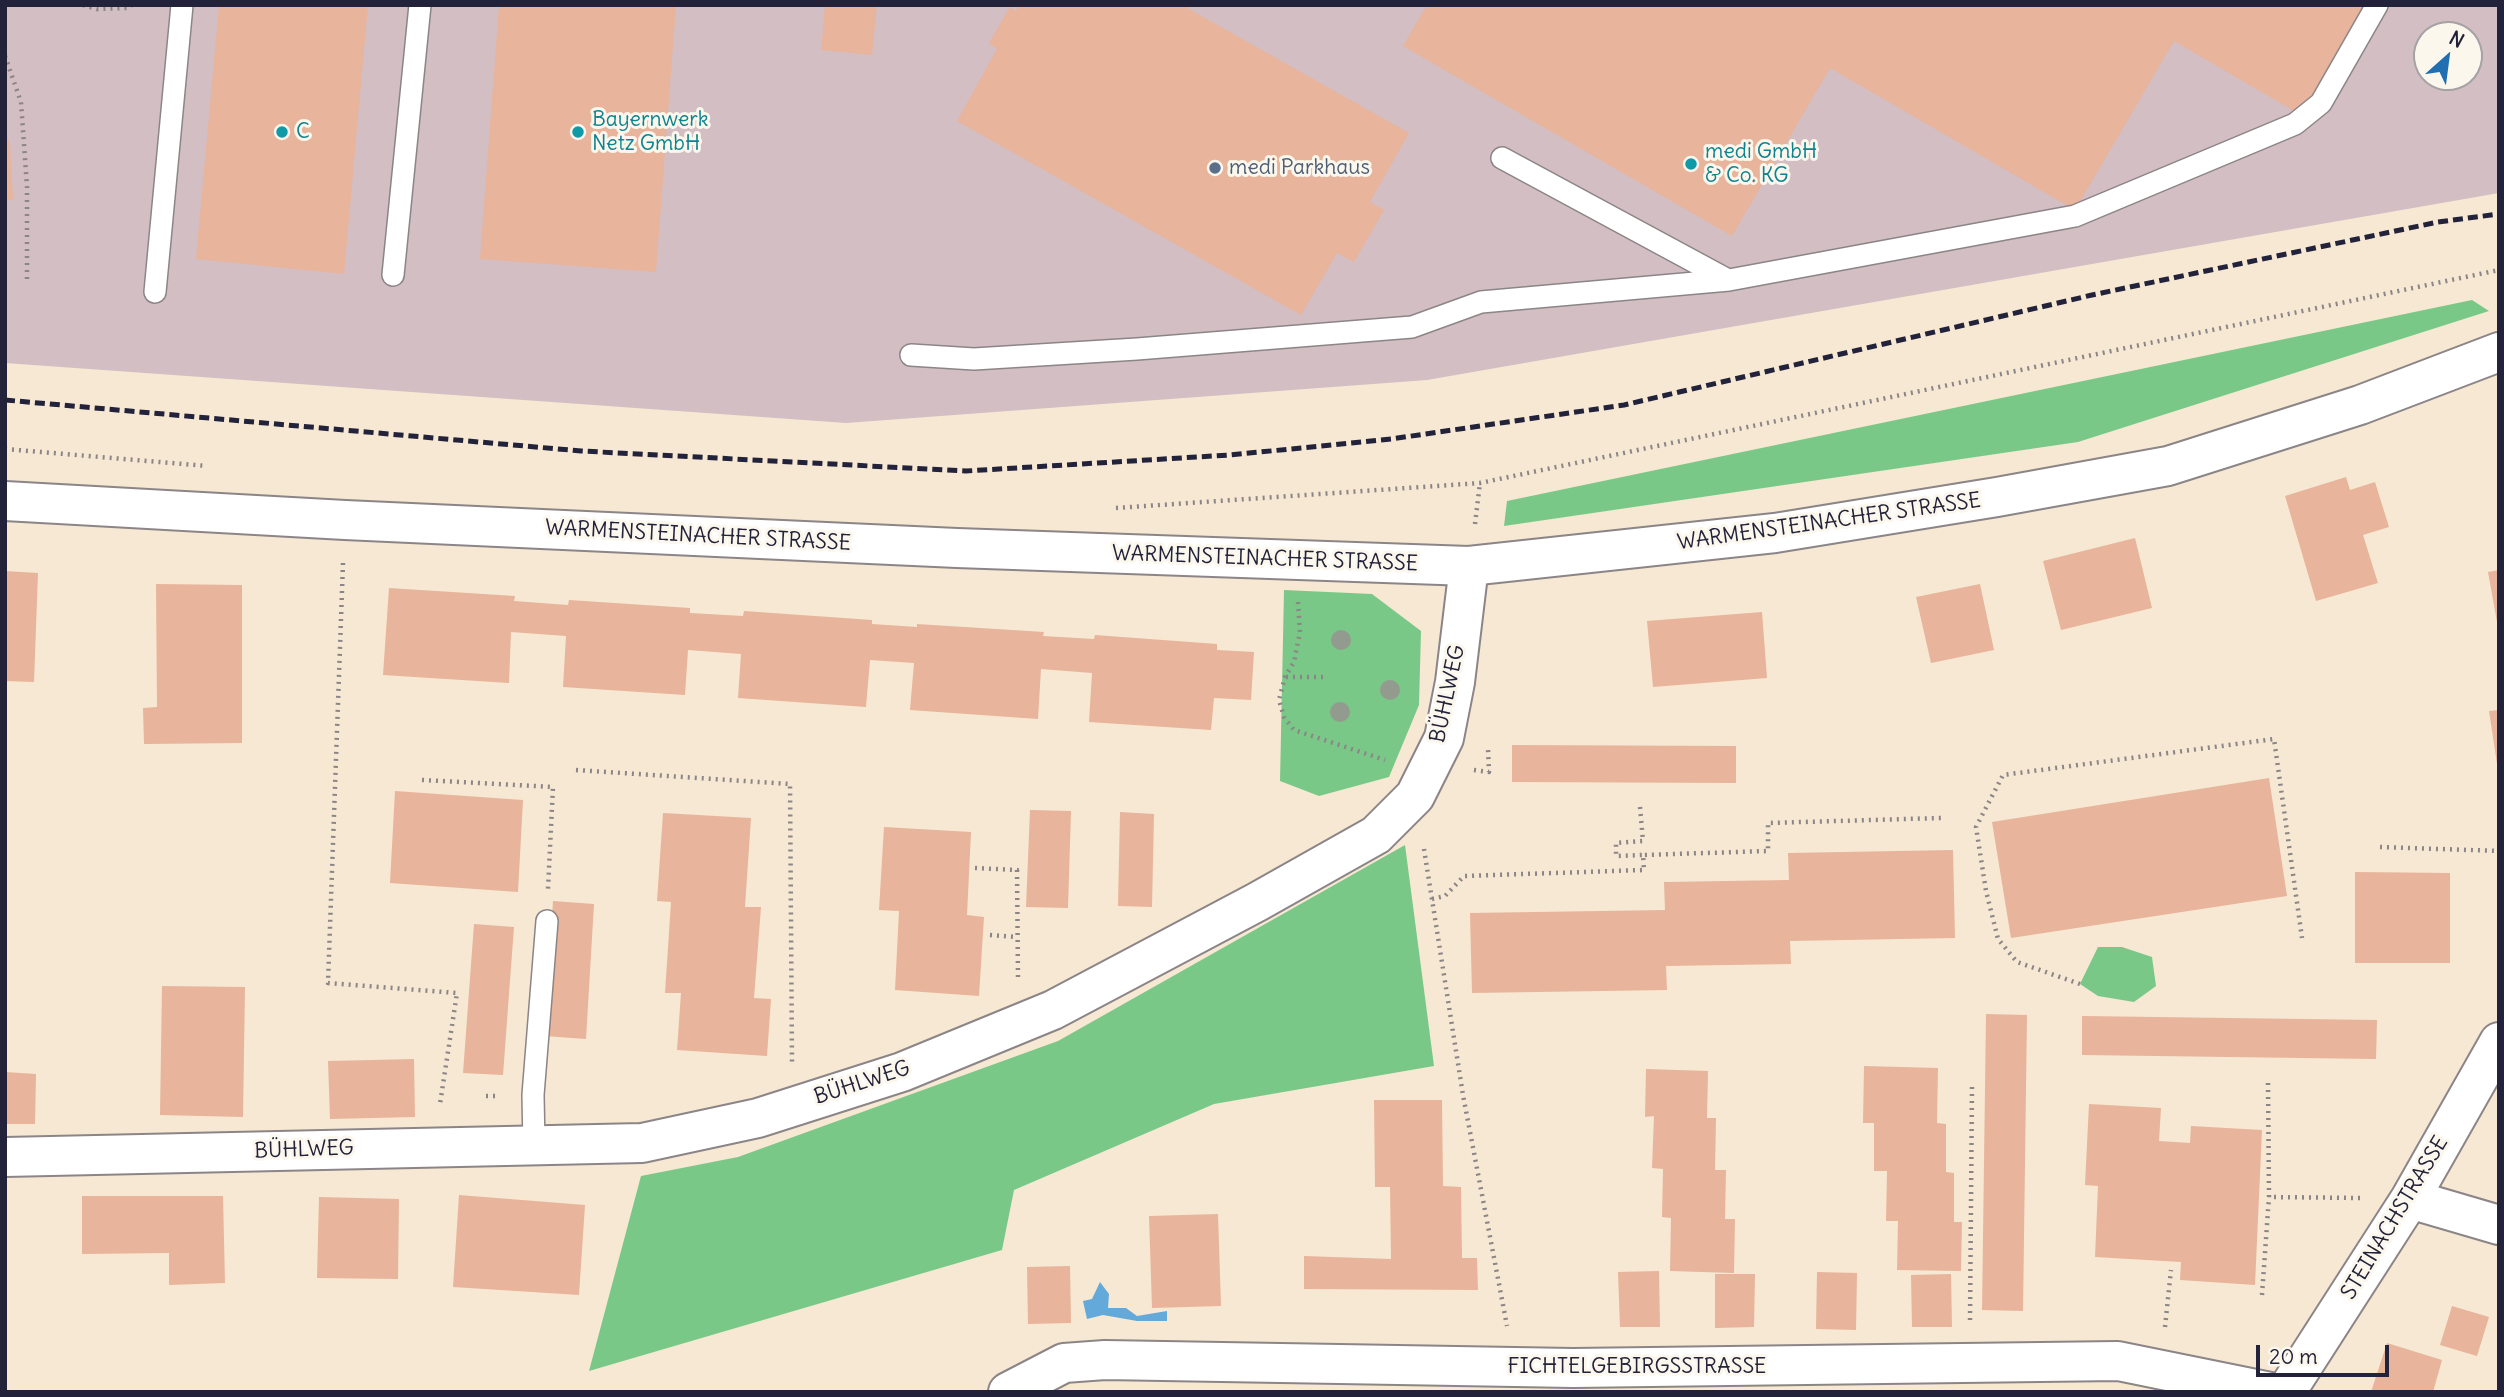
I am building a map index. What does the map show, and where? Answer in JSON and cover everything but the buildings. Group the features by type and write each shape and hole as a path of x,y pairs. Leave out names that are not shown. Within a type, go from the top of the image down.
{"street":[{"name":"WARMENSTEINACHER STRASSE","path":"5,501 345,520 957,548 1469,566 1775,533 2168,466 2360,405 2499,352"},
{"name":"BÜHLWEG","path":"5,1157 642,1143 758,1118 902,1072 1053,1010 1376,835 1415,796 1444,737 1455,682 1469,566"},
{"name":"STEINACHSTRASSE","path":"2286,1392 2410,1199 2499,1042"},
{"path":"2410,1199 2499,1225"},
{"name":"FICHTELGEBIRGSSTRASSE","path":"1008,1392 1064,1363 1105,1360 1515,1368 2118,1361 2271,1392"}],"lane":[{"path":"155,292 182,5"},
{"path":"393,275 420,5"},
{"path":"911,355 988,358 1412,327 1481,303 1729,280 2075,216 2295,124 2320,103 2377,5"},
{"path":"1502,158 1729,280"},
{"path":"534,1146 533,1095 547,921"}],"path":[{"path":"83,5 97,9 128,8 132,5"},
{"path":"5,56 20,102 27,187 27,284"},
{"path":"1110,509 1480,483 2499,270"},
{"path":"5,449 212,467"},
{"path":"345,520 328,983 457,993 433,1146"},
{"path":"1294,560 1300,632 1294,662 1285,677 1279,700 1284,717 1294,730 1380,759"},
{"path":"1285,677 1325,677"},
{"path":"2080,985 2017,962 1998,939 1986,891 1976,827 2004,775 2274,739 2302,938"},
{"path":"576,770 790,784 791,1026"},
{"path":"422,780 552,787 547,921"},
{"path":"1415,796 1463,1095 1515,1368"},
{"path":"1640,807 1643,841 1616,843 1616,856 1768,851 1768,823 1941,818"},
{"path":"2380,847 2499,851"},
{"path":"1432,899 1445,896 1465,876 1644,870 1643,855"},
{"path":"975,868 1017,870 1018,1024"},
{"path":"990,934 1017,937"},
{"path":"2262,1295 2269,1196 2268,1083"},
{"path":"1969,1363 1972,1086"},
{"path":"2269,1196 2410,1199"},
{"path":"2161,1369 2171,1270"}],"shaded area":[{"path":"5,5 2499,5 2499,193 1427,380 846,423 5,363"}],"green space":[{"path":"2472,300 2489,311 2078,442 1504,526 1507,501"},
{"path":"1284,590 1372,594 1421,631 1419,705 1389,777 1319,796 1280,781"},
{"path":"1405,845 1434,1066 1214,1104 1014,1190 1002,1250 589,1371 641,1176 738,1157 1058,1041"},
{"path":"2098,947 2122,947 2152,957 2156,986 2134,1002 2098,996 2080,984"}],"water":[{"path":"1100,1282 1109,1294 1108,1308 1126,1308 1137,1316 1167,1311 1167,1321 1137,1321 1103,1315 1087,1319 1083,1301 1092,1299"}],"railway":[{"path":"5,400 581,451 966,471 1230,455 1391,439 1624,405 2092,295 2438,222 2499,214"}],"place":[{"name":"C","path":"282,132"},
{"name":"Bayernwerk Netz GmbH","path":"578,132"},
{"name":"medi GmbH & Co. KG","path":"1691,164"},
{"name":"medi Parkhaus","path":"1215,168"}]}
